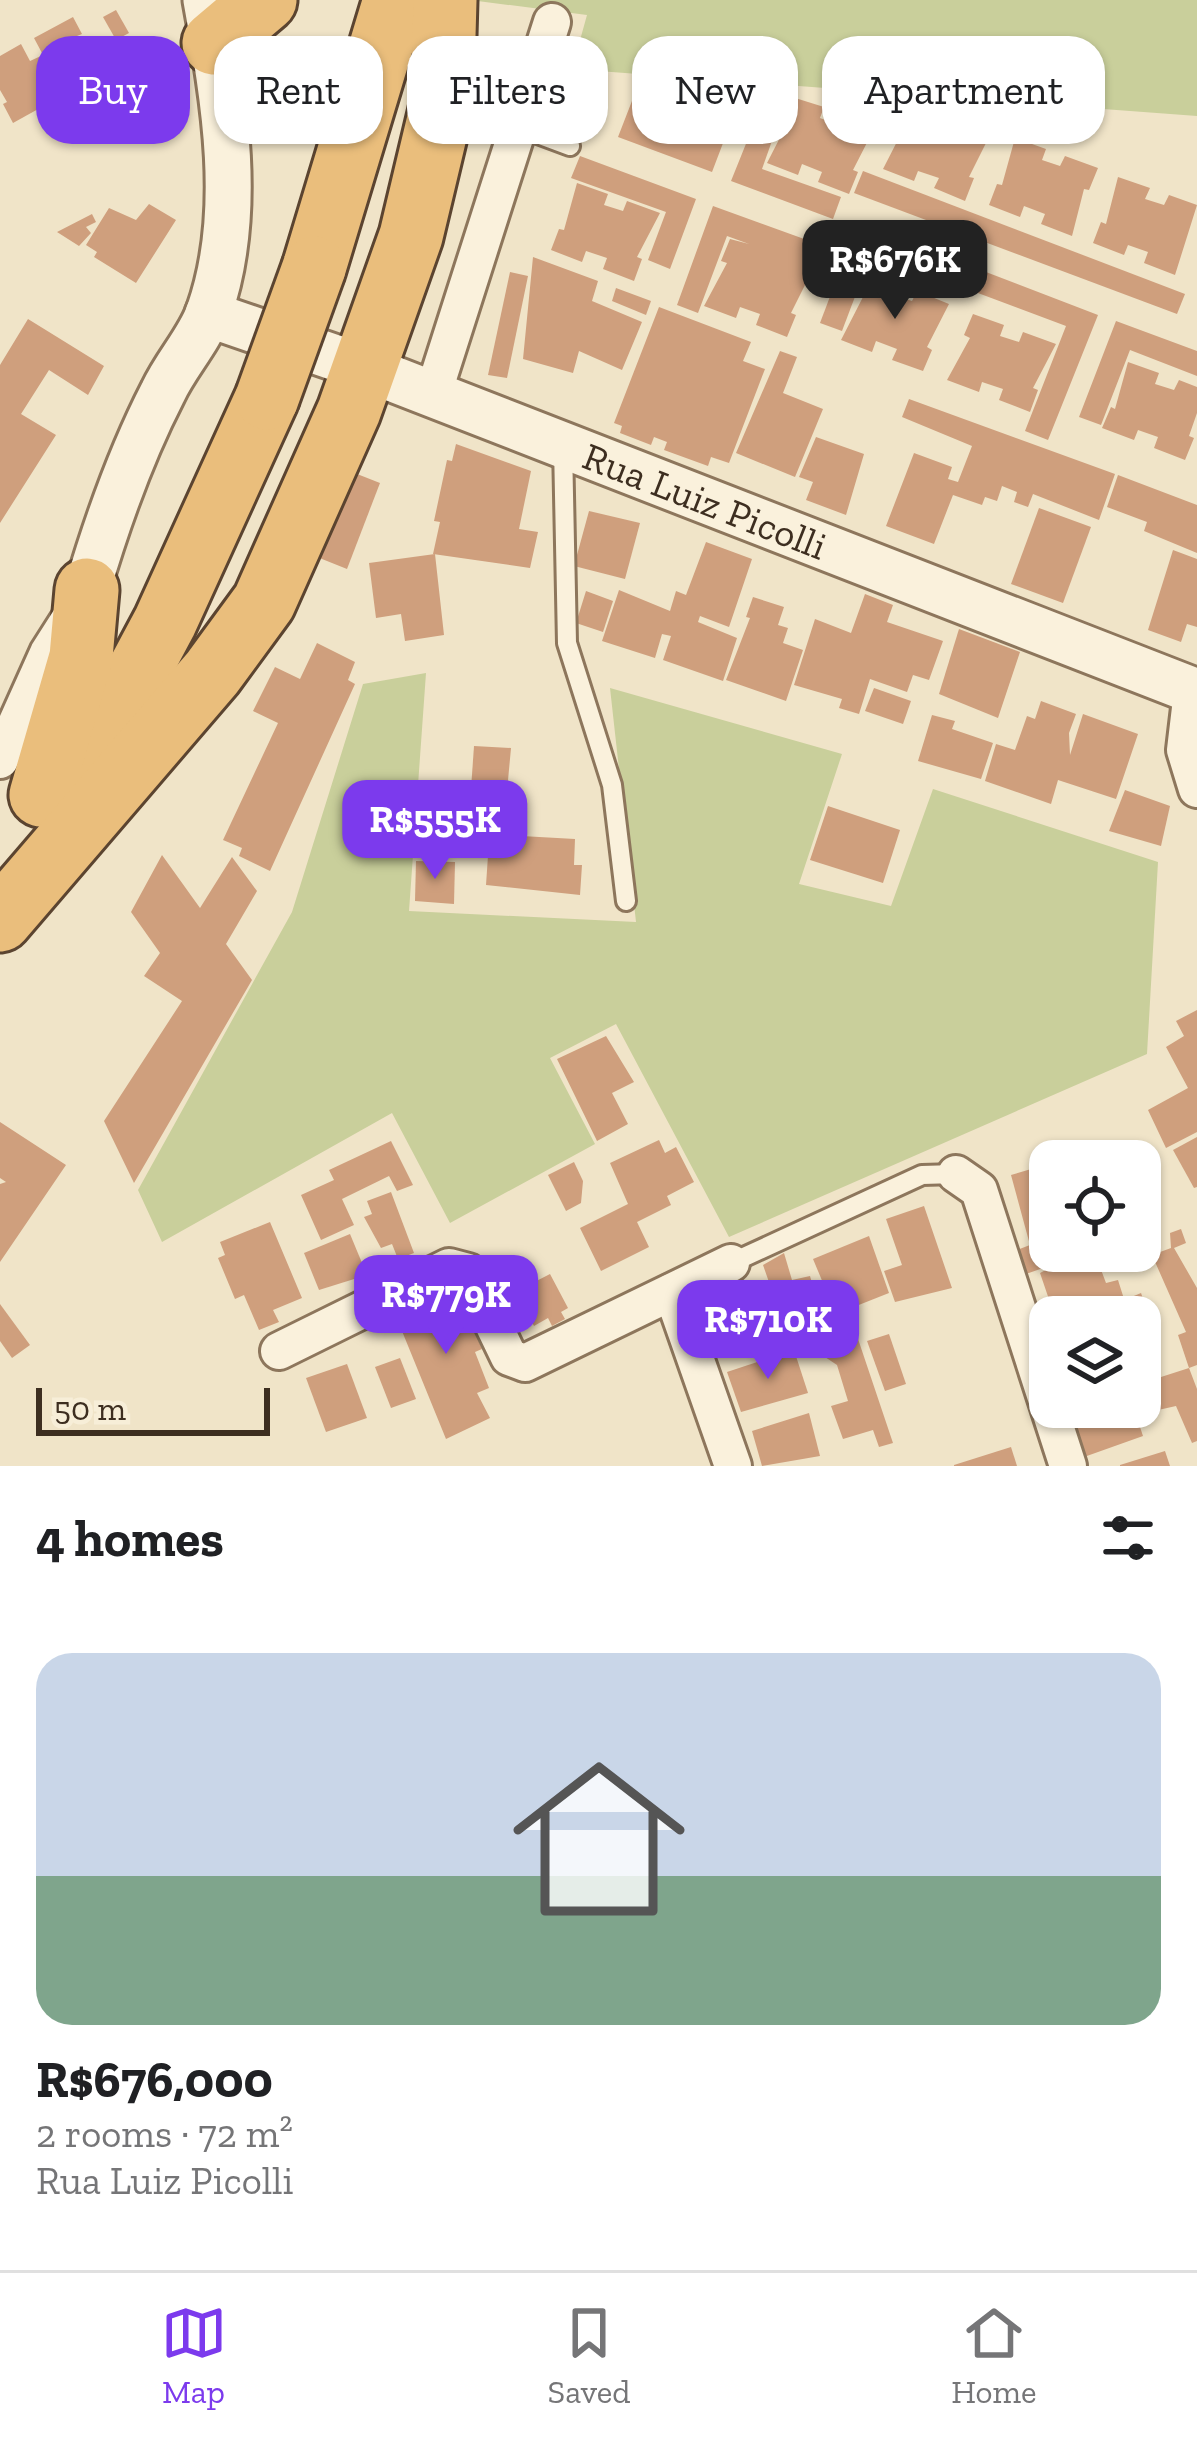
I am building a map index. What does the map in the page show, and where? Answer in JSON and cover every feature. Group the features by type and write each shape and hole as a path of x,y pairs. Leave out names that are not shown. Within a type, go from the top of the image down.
{"highway":[{"path":"210,22 265,0"},
{"path":"7,907 165,622 267,398 314,268 395,0"},
{"path":"7,907 212,673 264,602 316,494 365,368 431,170 442,106 446,0"},
{"path":"7,907 81,657 87,590"}],"street":[{"path":"3,741 87,590 112,505 163,390 208,314 228,198 210,22"},
{"path":"548,36 552,22"},
{"path":"433,394 514,144"},
{"name":"Rua Luiz Picolli","path":"208,314 433,394 1194,692"},
{"path":"1194,692 1185,750 1197,789"},
{"path":"956,1174 979,1190 1068,1466"},
{"path":"279,1352 449,1268 468,1272 509,1357 525,1364 731,1264"},
{"path":"672,1292 733,1466"}],"lane":[{"path":"565,144 571,146"},
{"path":"563,445 567,644 612,785 626,901"},
{"path":"731,1264 922,1174 956,1174"}],"green space":[{"path":"470,0 1197,0 1197,116 1105,109 1105,36 822,36 822,88 798,86 798,36 632,36 632,74 608,72 608,36 581,36 587,15"},
{"path":"426,673 409,911 636,922 610,688 842,754 799,884 891,906 933,789 1158,862 1147,1054 729,1237 616,1024 550,1058 595,1144 450,1223 392,1113 162,1242 138,1190 292,912 363,684"}],"building":[{"path":"116,10 129,33 114,36 103,17"},
{"path":"73,17 82,34 77,36 38,36"},
{"path":"21,44 30,61 36,58 36,110 13,123 0,90 0,56"},
{"path":"798,99 822,106 822,144 866,144 853,170 858,172 849,194 818,182 822,172 802,164 798,175 767,163 777,144 798,144"},
{"path":"632,101 632,142 618,137"},
{"path":"637,144 723,144 712,172"},
{"path":"746,144 771,144 762,169 841,197 833,219 731,181"},
{"path":"896,144 986,144 969,177 974,178 965,201 934,188 939,178 918,171 914,181 883,169"},
{"path":"1013,144 1046,149 1042,160 1060,166 1065,156 1098,168 1089,190 1084,189 1072,236 1041,224 1045,214 1024,206 1020,217 989,205 997,184 1002,185"},
{"path":"580,156 696,199 670,269 648,260 666,212 571,178"},
{"path":"863,171 1185,294 1177,314 854,193"},
{"path":"1118,177 1150,188 1145,199 1164,205 1169,195 1197,205 1175,275 1144,263 1148,252 1128,245 1124,255 1093,243 1101,222 1106,224"},
{"path":"577,183 608,194 604,205 623,211 627,201 660,213 637,257 642,259 634,281 603,269 607,258 586,251 582,262 551,250 559,229 564,230"},
{"path":"149,204 176,220 136,283 94,257 97,252 86,245 109,208 136,220"},
{"path":"713,206 818,244 813,269 791,313 796,315 787,337 756,325 760,314 740,307 736,318 704,306 727,263 721,261 730,239 749,244 727,236 698,313 677,305"},
{"path":"92,214 96,222 86,227 91,233 79,246 57,232"},
{"path":"879,231 1098,315 1048,440 1025,431 1066,326 871,253"},
{"path":"848,249 870,257 842,331 820,323"},
{"path":"533,257 598,281 592,301 642,322 622,370 579,351 573,373 523,359"},
{"path":"510,272 528,276 507,378 488,375"},
{"path":"866,273 898,284 894,295 912,301 917,291 949,304 927,347 932,350 923,371 892,360 897,349 876,341 872,352 841,340 863,297 858,295"},
{"path":"616,288 651,301 646,315 612,301"},
{"path":"659,307 751,342 743,361 765,369 729,463 711,457 708,466 664,450 667,442 654,437 651,445 620,433 622,426 614,423"},
{"path":"973,314 1004,325 1000,336 1019,342 1023,332 1056,344 1033,388 1038,390 1030,412 999,400 1003,389 982,382 979,392 947,380 970,338 964,335"},
{"path":"28,319 104,366 88,395 49,370 21,414 56,435 0,523 0,365"},
{"path":"1116,321 1197,351 1197,376 1130,350 1101,425 1079,417"},
{"path":"780,351 797,357 783,393 823,409 795,477 736,453"},
{"path":"1128,362 1159,373 1155,384 1174,390 1179,380 1197,387 1197,413 1189,436 1194,438 1185,460 1154,448 1158,437 1138,430 1134,440 1102,428 1111,407 1115,409"},
{"path":"909,399 1115,474 1099,520 1033,494 1028,507 1014,502 1017,492 1002,486 997,501 985,497 982,505 953,495 934,544 886,526 914,453 952,467 948,479 958,482 972,446 902,417"},
{"path":"816,437 864,454 846,515 806,500 813,482 799,477"},
{"path":"456,444 531,471 519,529 538,532 530,568 433,554 440,522 434,521 447,460 452,461"},
{"path":"352,472 380,483 347,569 317,557"},
{"path":"1118,475 1197,505 1197,553 1144,531 1147,522 1107,507"},
{"path":"1039,508 1091,527 1063,603 1011,584"},
{"path":"589,511 640,523 625,579 574,566"},
{"path":"706,542 752,559 729,627 700,616 698,622 737,638 723,681 663,660 671,636 662,634 655,658 602,641 619,590 670,611 676,591 686,595"},
{"path":"1173,550 1197,559 1197,627 1187,624 1181,642 1148,630"},
{"path":"435,554 444,635 405,641 401,614 376,618 369,563"},
{"path":"586,591 613,601 603,632 576,623"},
{"path":"865,594 893,605 887,622 943,641 929,680 913,675 907,692 870,679 859,714 839,708 842,699 794,685 815,619 851,633"},
{"path":"753,597 784,607 778,625 788,628 783,643 803,650 786,701 726,680 750,618 746,617"},
{"path":"959,629 1020,652 998,718 939,694"},
{"path":"317,643 355,662 348,680 355,684 270,871 239,856 242,848 223,840 278,723 253,711 275,667 300,679"},
{"path":"874,688 911,701 903,724 865,711"},
{"path":"1041,701 1076,714 1069,733 1070,755 1083,714 1138,734 1116,799 1058,780 1051,804 985,781 996,744 1015,750 1027,716 1035,719"},
{"path":"932,715 955,721 952,729 993,743 981,779 918,761"},
{"path":"474,746 511,748 507,791 471,789"},
{"path":"1125,790 1170,806 1161,846 1109,831"},
{"path":"828,806 900,830 883,883 810,860"},
{"path":"503,835 575,839 574,865 582,865 580,895 486,885 489,841 502,841"},
{"path":"162,855 200,908 232,857 257,891 226,944 252,980 134,1183 104,1121 182,1001 144,976 160,953 131,912"},
{"path":"416,861 455,862 454,904 415,901"},
{"path":"1197,1010 1197,1132 1166,1148 1148,1110 1188,1088 1166,1047 1184,1036 1176,1021"},
{"path":"606,1036 634,1082 612,1093 628,1124 597,1141 557,1059"},
{"path":"0,1122 66,1165 0,1262 0,1184 6,1182 0,1178"},
{"path":"1197,1137 1197,1187 1194,1188 1173,1150"},
{"path":"659,1140 665,1153 676,1147 694,1182 667,1196 671,1205 637,1222 649,1247 601,1271 580,1228 628,1204 610,1163"},
{"path":"391,1141 413,1185 397,1191 389,1176 342,1199 354,1225 321,1240 301,1195 334,1180 329,1170"},
{"path":"574,1162 583,1181 581,1203 566,1211 548,1175"},
{"path":"1029,1170 1029,1241 1011,1175"},
{"path":"391,1192 414,1253 398,1259 392,1244 381,1248 364,1217 372,1214 367,1201"},
{"path":"924,1206 952,1288 895,1302 884,1271 902,1265 886,1219"},
{"path":"270,1222 302,1298 273,1310 279,1322 259,1330 244,1295 235,1299 218,1258 225,1255 220,1242"},
{"path":"1181,1229 1186,1243 1174,1248 1197,1288 1197,1365 1189,1368 1178,1335 1186,1332 1160,1272 1161,1252 1171,1248 1170,1233"},
{"path":"350,1234 367,1275 319,1290 304,1253"},
{"path":"869,1236 889,1293 836,1314 813,1259"},
{"path":"1029,1245 1032,1272 1026,1274 1017,1250"},
{"path":"784,1253 792,1280 810,1276 828,1339 855,1330 893,1443 879,1447 873,1430 843,1439 831,1406 848,1401 837,1365 825,1357 825,1340 813,1344 799,1300 778,1306 788,1338 740,1354 720,1304 770,1285 763,1265"},
{"path":"1102,1272 1106,1283 1118,1280 1123,1296 1048,1296 1040,1273"},
{"path":"550,1274 568,1308 561,1312 565,1319 552,1326 548,1318 534,1326 515,1292"},
{"path":"454,1282 482,1349 475,1352 489,1388 477,1393 490,1418 446,1439 393,1309"},
{"path":"0,1304 30,1345 12,1358 0,1341"},
{"path":"889,1334 906,1384 885,1391 867,1341"},
{"path":"794,1350 808,1393 741,1412 727,1372"},
{"path":"400,1358 416,1399 391,1408 375,1367"},
{"path":"347,1364 367,1418 326,1432 306,1378"},
{"path":"1189,1368 1197,1389 1197,1441 1192,1443 1176,1406 1161,1409 1161,1377"},
{"path":"809,1413 820,1456 762,1466 752,1431"},
{"path":"1075,1428 1140,1428 1143,1436 1084,1457"},
{"path":"1011,1447 1017,1466 954,1466 954,1465"},
{"path":"1165,1451 1170,1466 1120,1466 1120,1465"}]}
